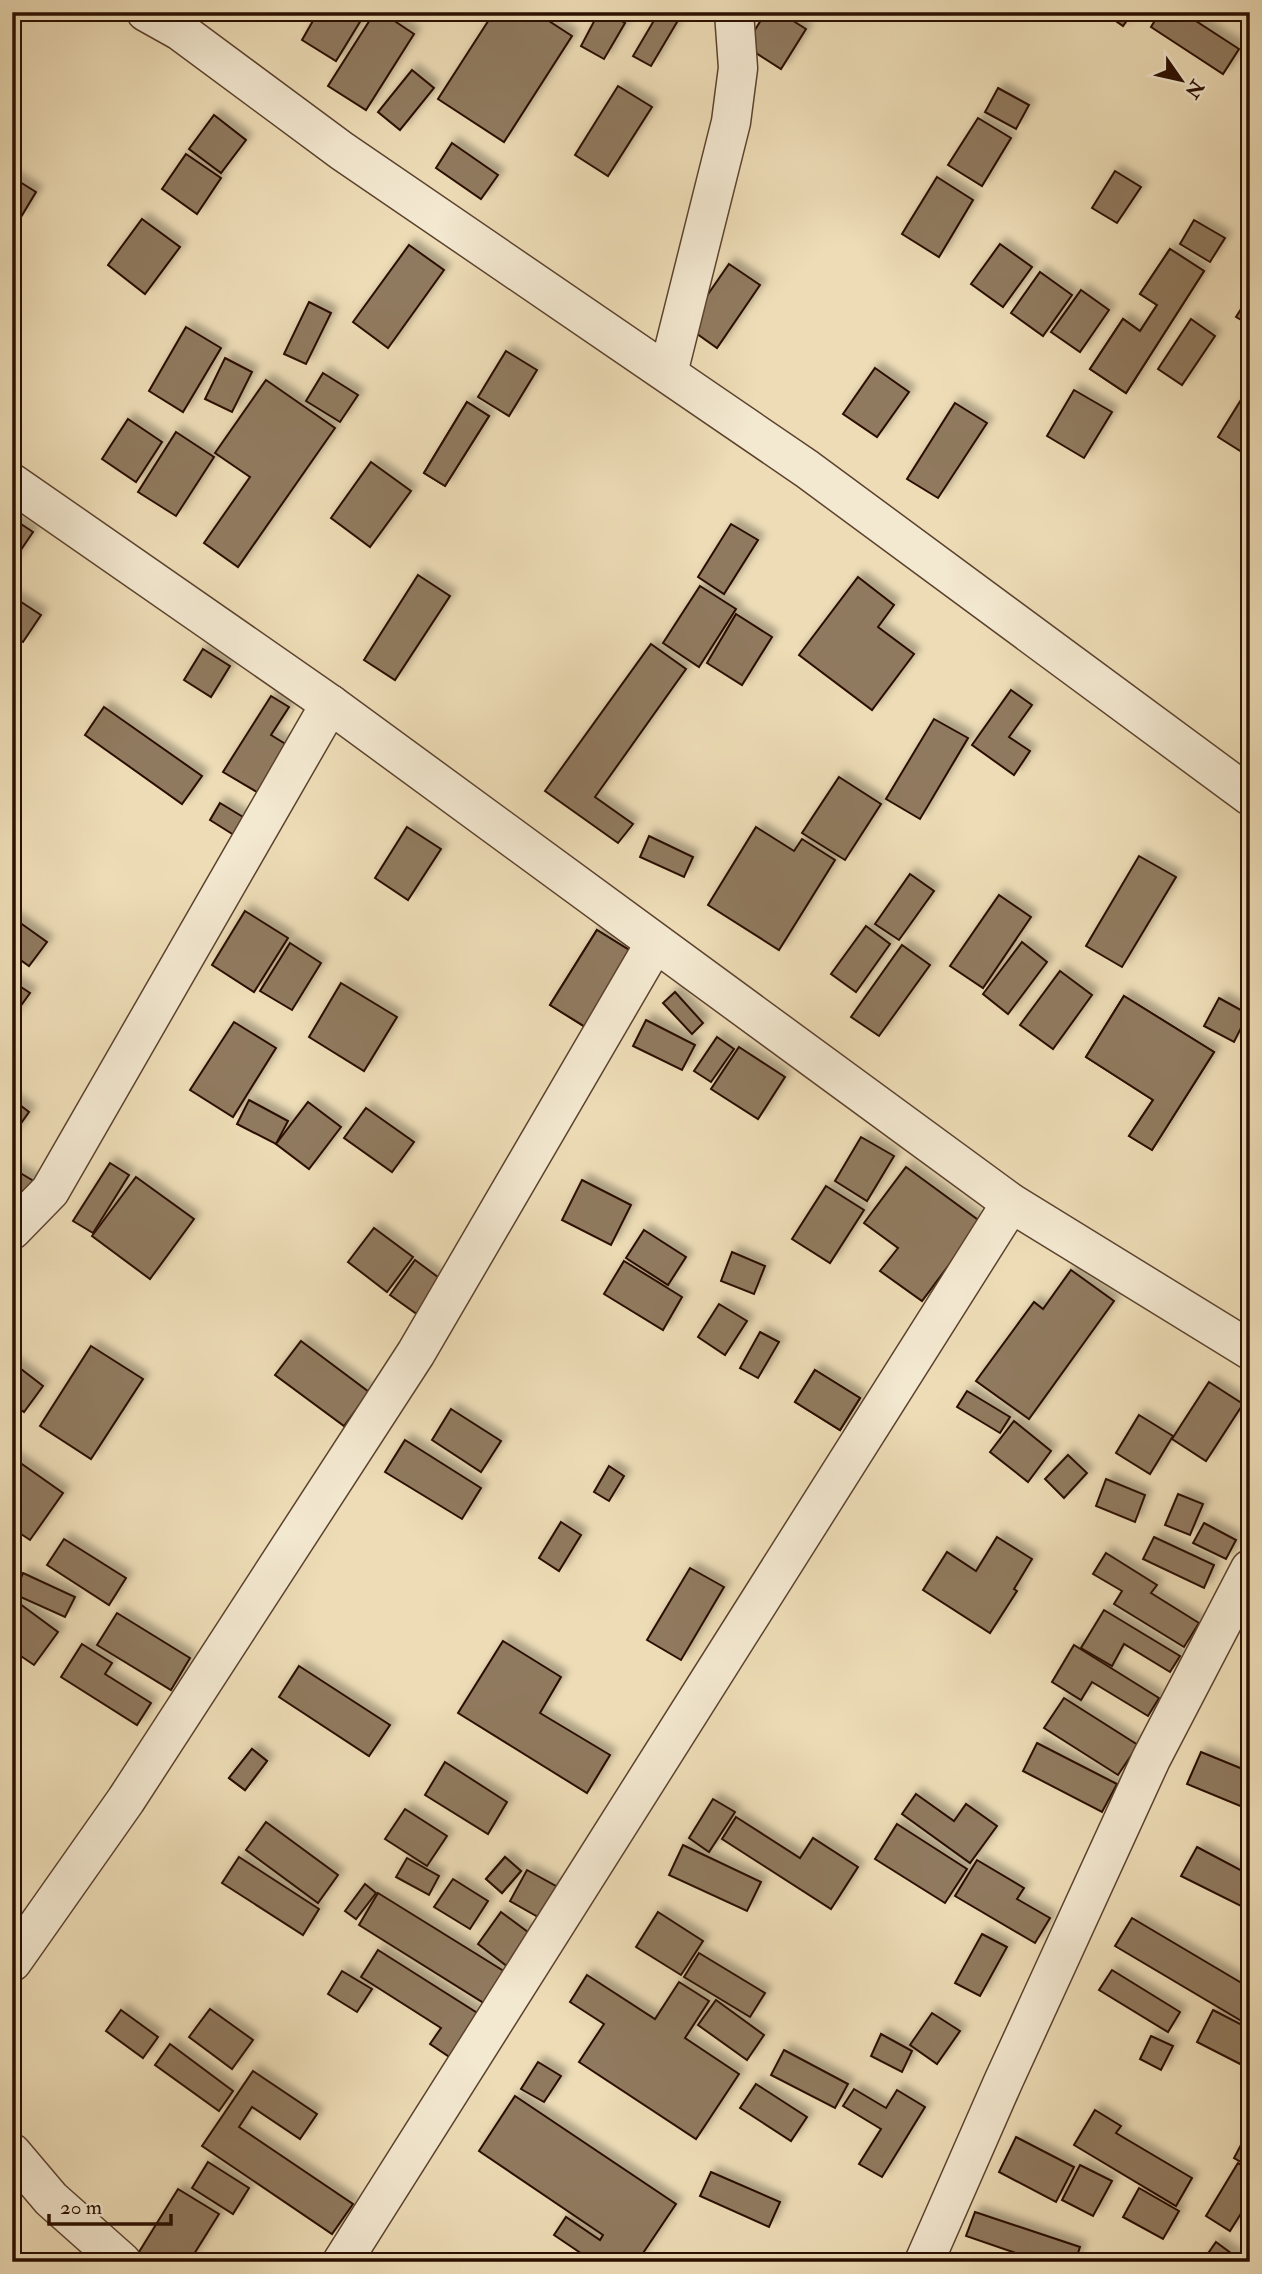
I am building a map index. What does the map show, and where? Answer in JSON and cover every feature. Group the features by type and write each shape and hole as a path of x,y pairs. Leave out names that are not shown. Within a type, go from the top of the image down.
{"street":[{"path":"146,12 180,31 342,151 807,469 1250,796"},
{"path":"668,373 731,122 738,68 734,12"},
{"path":"12,483 330,704 1011,1203 1250,1350"},
{"path":"12,1230 50,1191 330,704"},
{"path":"12,1962 126,1800 416,1353 655,943"},
{"path":"342,2262 1011,1203"},
{"path":"924,2262 1151,1759 1250,1569"},
{"path":"12,2153 51,2199 122,2262"}],"building":[{"path":"318,12 366,12 336,61 302,40"},
{"path":"375,12 381,12 414,34 366,110 328,86"},
{"path":"494,12 535,12 572,36 504,142 438,99"},
{"path":"599,12 606,12 625,23 604,59 581,46"},
{"path":"659,12 683,12 651,66 633,56"},
{"path":"766,12 779,12 806,29 781,69 745,46"},
{"path":"1103,12 1133,12 1123,26"},
{"path":"1160,12 1182,12 1239,49 1223,74 1151,27"},
{"path":"412,70 434,88 400,130 378,112"},
{"path":"618,86 652,107 608,176 575,155"},
{"path":"998,88 1029,105 1016,129 985,112"},
{"path":"214,115 246,140 221,173 189,149"},
{"path":"978,118 1011,138 982,186 948,165"},
{"path":"452,143 498,175 481,199 436,168"},
{"path":"186,154 221,178 197,214 162,189"},
{"path":"1115,171 1141,187 1117,223 1092,208"},
{"path":"12,177 36,192 21,217 12,211"},
{"path":"937,177 973,200 939,257 902,234"},
{"path":"142,219 180,247 145,294 108,265"},
{"path":"1194,220 1225,238 1210,262 1180,244"},
{"path":"1000,244 1032,267 1003,307 971,284"},
{"path":"409,245 444,270 388,348 353,322"},
{"path":"1170,249 1204,271 1126,393 1090,369 1123,319 1140,331 1157,305 1140,294"},
{"path":"1170,249 1204,271 1126,393 1090,369 1123,319 1140,331 1157,305 1140,294"},
{"path":"729,264 760,285 717,348 686,326"},
{"path":"1040,272 1072,295 1043,336 1011,313"},
{"path":"1081,290 1109,310 1080,352 1051,332"},
{"path":"1250,295 1250,325 1236,317"},
{"path":"309,302 331,313 306,364 284,354"},
{"path":"1191,319 1215,336 1182,385 1158,369"},
{"path":"186,327 221,348 183,412 149,391"},
{"path":"506,351 537,370 509,416 478,397"},
{"path":"225,358 252,372 232,412 205,399"},
{"path":"875,368 909,392 877,437 843,414"},
{"path":"323,373 358,395 340,422 306,401"},
{"path":"266,380 335,428 238,567 204,543 250,477 215,453"},
{"path":"1249,387 1250,439 1242,452 1218,437"},
{"path":"1074,390 1112,412 1084,458 1047,436"},
{"path":"467,402 489,416 445,486 424,473"},
{"path":"467,402 489,416 445,486 424,473"},
{"path":"955,403 987,423 938,498 907,479"},
{"path":"128,419 162,442 136,482 102,459"},
{"path":"176,432 214,457 176,516 138,492"},
{"path":"371,462 411,491 370,547 331,518"},
{"path":"12,518 33,532 12,563"},
{"path":"731,524 758,540 724,594 698,577"},
{"path":"418,575 450,596 395,680 364,660"},
{"path":"858,577 894,605 878,627 914,654 872,710 799,655"},
{"path":"700,586 736,609 699,667 663,643"},
{"path":"12,596 41,615 23,642 12,635"},
{"path":"736,614 772,637 742,685 707,663"},
{"path":"651,644 686,669 595,797 633,824 618,843 545,791"},
{"path":"203,649 230,666 211,697 184,680"},
{"path":"1011,690 1032,705 1009,737 1030,751 1014,775 972,745"},
{"path":"271,696 289,707 271,735 292,748 262,795 223,772"},
{"path":"104,707 202,776 182,804 85,735"},
{"path":"934,719 968,738 920,819 886,799"},
{"path":"839,777 881,804 845,860 802,833"},
{"path":"220,803 248,820 237,837 210,820"},
{"path":"407,827 441,849 408,900 375,878"},
{"path":"756,827 794,851 802,839 835,860 779,950 708,905"},
{"path":"649,836 693,857 684,877 640,857"},
{"path":"1139,856 1176,877 1122,967 1086,946"},
{"path":"910,874 934,891 899,940 875,924"},
{"path":"999,895 1031,917 983,988 950,966"},
{"path":"245,911 288,938 254,992 212,965"},
{"path":"12,917 47,942 29,966 12,954"},
{"path":"866,926 890,944 856,992 831,974"},
{"path":"597,930 642,958 595,1033 550,1005"},
{"path":"597,930 642,958 595,1033 550,1005"},
{"path":"1022,942 1047,962 1008,1014 983,994"},
{"path":"290,943 321,963 292,1010 260,991"},
{"path":"902,945 930,965 879,1036 851,1017"},
{"path":"1060,971 1092,995 1053,1049 1020,1025"},
{"path":"12,981 30,993 12,1018"},
{"path":"341,983 397,1017 364,1071 309,1037"},
{"path":"675,992 703,1023 692,1034 663,1003"},
{"path":"1124,996 1214,1052 1152,1150 1129,1136 1153,1100 1086,1057"},
{"path":"1124,996 1214,1052 1152,1150 1129,1136 1153,1100 1086,1057"},
{"path":"1219,998 1248,1014 1234,1042 1204,1026"},
{"path":"646,1020 695,1045 682,1070 633,1046"},
{"path":"234,1022 276,1048 233,1117 190,1090"},
{"path":"717,1037 734,1049 711,1082 694,1071"},
{"path":"739,1047 785,1077 758,1119 711,1089"},
{"path":"12,1099 29,1112 12,1136"},
{"path":"249,1100 288,1121 276,1144 237,1124"},
{"path":"308,1102 341,1127 309,1169 276,1144"},
{"path":"366,1108 414,1142 392,1172 344,1138"},
{"path":"861,1137 894,1156 867,1201 835,1181"},
{"path":"110,1163 129,1175 93,1233 73,1221"},
{"path":"906,1167 981,1222 922,1301 880,1271 898,1248 864,1223"},
{"path":"12,1168 42,1186 29,1205 12,1195"},
{"path":"136,1177 194,1219 150,1279 92,1236"},
{"path":"582,1180 631,1205 611,1245 562,1220"},
{"path":"826,1186 864,1210 830,1263 792,1239"},
{"path":"374,1228 413,1257 387,1292 348,1262"},
{"path":"644,1230 686,1257 668,1285 626,1258"},
{"path":"732,1252 765,1266 754,1294 721,1281"},
{"path":"415,1260 446,1283 421,1317 390,1295"},
{"path":"624,1261 682,1297 663,1330 604,1294"},
{"path":"1071,1270 1114,1301 1029,1419 976,1381 1034,1302 1043,1309"},
{"path":"719,1304 747,1321 725,1355 698,1337"},
{"path":"760,1332 779,1342 758,1378 740,1368"},
{"path":"301,1341 369,1392 344,1426 275,1375"},
{"path":"91,1346 143,1379 91,1459 40,1426"},
{"path":"12,1362 43,1386 24,1412 12,1403"},
{"path":"815,1370 860,1398 840,1430 795,1402"},
{"path":"815,1370 860,1398 840,1430 795,1402"},
{"path":"1209,1382 1243,1404 1206,1461 1172,1439"},
{"path":"967,1391 1010,1417 1000,1433 957,1407"},
{"path":"451,1409 501,1441 481,1472 432,1440"},
{"path":"1139,1415 1173,1436 1150,1474 1116,1453"},
{"path":"1014,1421 1051,1451 1028,1482 990,1452"},
{"path":"405,1440 481,1488 462,1519 385,1472"},
{"path":"1068,1455 1087,1473 1064,1498 1045,1479"},
{"path":"12,1457 63,1493 30,1540 12,1528"},
{"path":"609,1466 624,1476 609,1501 594,1492"},
{"path":"1106,1479 1145,1495 1135,1522 1096,1506"},
{"path":"1178,1494 1203,1504 1190,1535 1165,1525"},
{"path":"561,1522 581,1535 559,1571 539,1558"},
{"path":"1204,1523 1236,1540 1226,1559 1193,1543"},
{"path":"997,1537 1032,1559 1014,1589 1017,1591 990,1633 923,1590 947,1552 976,1571"},
{"path":"1154,1537 1214,1565 1204,1588 1143,1559"},
{"path":"64,1539 126,1578 109,1605 47,1565"},
{"path":"1106,1553 1157,1585 1151,1593 1199,1623 1184,1647 1114,1604 1122,1591 1093,1574"},
{"path":"690,1568 724,1587 681,1660 647,1640"},
{"path":"23,1573 75,1597 65,1617 14,1594"},
{"path":"12,1598 58,1632 34,1665 12,1650"},
{"path":"1104,1610 1180,1656 1170,1672 1124,1644 1112,1666 1081,1648"},
{"path":"117,1613 190,1658 171,1690 97,1645"},
{"path":"503,1641 561,1677 540,1713 610,1755 587,1793 458,1713"},
{"path":"82,1644 112,1663 105,1674 151,1703 137,1725 61,1677"},
{"path":"1074,1645 1159,1698 1148,1716 1092,1682 1081,1700 1052,1682"},
{"path":"299,1666 390,1725 369,1756 279,1697"},
{"path":"1064,1698 1138,1745 1118,1775 1044,1728"},
{"path":"1037,1743 1117,1784 1102,1812 1023,1771"},
{"path":"252,1749 267,1761 245,1790 229,1778"},
{"path":"252,1749 267,1761 245,1790 229,1778"},
{"path":"1201,1752 1250,1772 1250,1810 1187,1784"},
{"path":"445,1762 507,1802 488,1834 425,1795"},
{"path":"916,1794 954,1821 966,1804 997,1826 970,1863 902,1814"},
{"path":"713,1799 735,1812 709,1852 689,1838"},
{"path":"405,1809 447,1836 427,1866 385,1839"},
{"path":"736,1817 800,1858 813,1838 858,1867 831,1909 722,1839"},
{"path":"266,1822 338,1875 318,1903 246,1850"},
{"path":"897,1824 967,1869 945,1903 875,1859"},
{"path":"683,1845 761,1882 747,1911 669,1875"},
{"path":"1197,1847 1250,1875 1250,1899 1245,1908 1181,1876"},
{"path":"239,1857 319,1909 303,1935 222,1883"},
{"path":"505,1857 521,1871 502,1893 486,1879"},
{"path":"505,1857 521,1871 502,1893 486,1879"},
{"path":"407,1858 439,1876 429,1895 396,1877"},
{"path":"977,1860 1024,1888 1017,1899 1050,1918 1035,1943 955,1896"},
{"path":"527,1870 563,1890 545,1921 510,1901"},
{"path":"453,1879 488,1901 470,1929 434,1907"},
{"path":"365,1884 376,1893 356,1919 345,1911"},
{"path":"378,1893 507,1973 487,2005 359,1925"},
{"path":"501,1912 536,1938 512,1970 478,1944"},
{"path":"658,1912 703,1941 681,1975 636,1947"},
{"path":"1132,1918 1250,1988 1250,2026 1115,1946"},
{"path":"982,1934 1007,1947 980,1996 955,1983"},
{"path":"378,1950 479,2014 451,2058 430,2044 441,2028 361,1977"},
{"path":"699,1953 765,1993 750,2017 684,1977"},
{"path":"1112,1970 1180,2012 1168,2032 1099,1990"},
{"path":"342,1971 372,1989 357,2012 328,1994"},
{"path":"587,1975 655,2019 679,1982 709,2001 685,2038 739,2074 696,2139 579,2062 604,2024 570,2002"},
{"path":"716,2000 764,2035 747,2060 698,2025"},
{"path":"210,2009 253,2040 232,2069 189,2037"},
{"path":"121,2010 158,2037 143,2058 106,2031"},
{"path":"1213,2010 1250,2029 1250,2069 1197,2042"},
{"path":"932,2013 960,2031 937,2064 910,2045"},
{"path":"881,2034 912,2051 902,2072 871,2056"},
{"path":"1151,2036 1173,2046 1161,2070 1140,2059"},
{"path":"170,2044 233,2091 219,2111 155,2065"},
{"path":"784,2050 848,2084 835,2108 771,2075"},
{"path":"538,2062 561,2076 544,2102 521,2089"},
{"path":"253,2071 317,2114 300,2139 252,2107 239,2127 353,2204 332,2234 202,2146"},
{"path":"756,2084 807,2117 791,2141 740,2108"},
{"path":"854,2089 886,2108 897,2090 925,2107 882,2177 859,2164 881,2129 843,2106"},
{"path":"515,2096 676,2204 637,2262 594,2262 554,2235 566,2217 600,2240 603,2235 479,2151"},
{"path":"1095,2110 1121,2126 1116,2133 1192,2178 1176,2206 1074,2145"},
{"path":"1250,2128 1250,2167 1234,2158"},
{"path":"1016,2137 1074,2167 1056,2202 999,2172"},
{"path":"208,2162 249,2188 233,2214 192,2188"},
{"path":"1238,2163 1250,2171 1250,2199 1230,2231 1206,2216"},
{"path":"1080,2165 1112,2181 1093,2216 1062,2200"},
{"path":"711,2172 780,2202 769,2227 700,2196"},
{"path":"1139,2188 1179,2211 1163,2239 1123,2217"},
{"path":"178,2189 219,2214 189,2262 155,2262 139,2252"},
{"path":"975,2212 1080,2247 1075,2262 1042,2262 966,2236"},
{"path":"1216,2242 1243,2262 1202,2262"}]}
